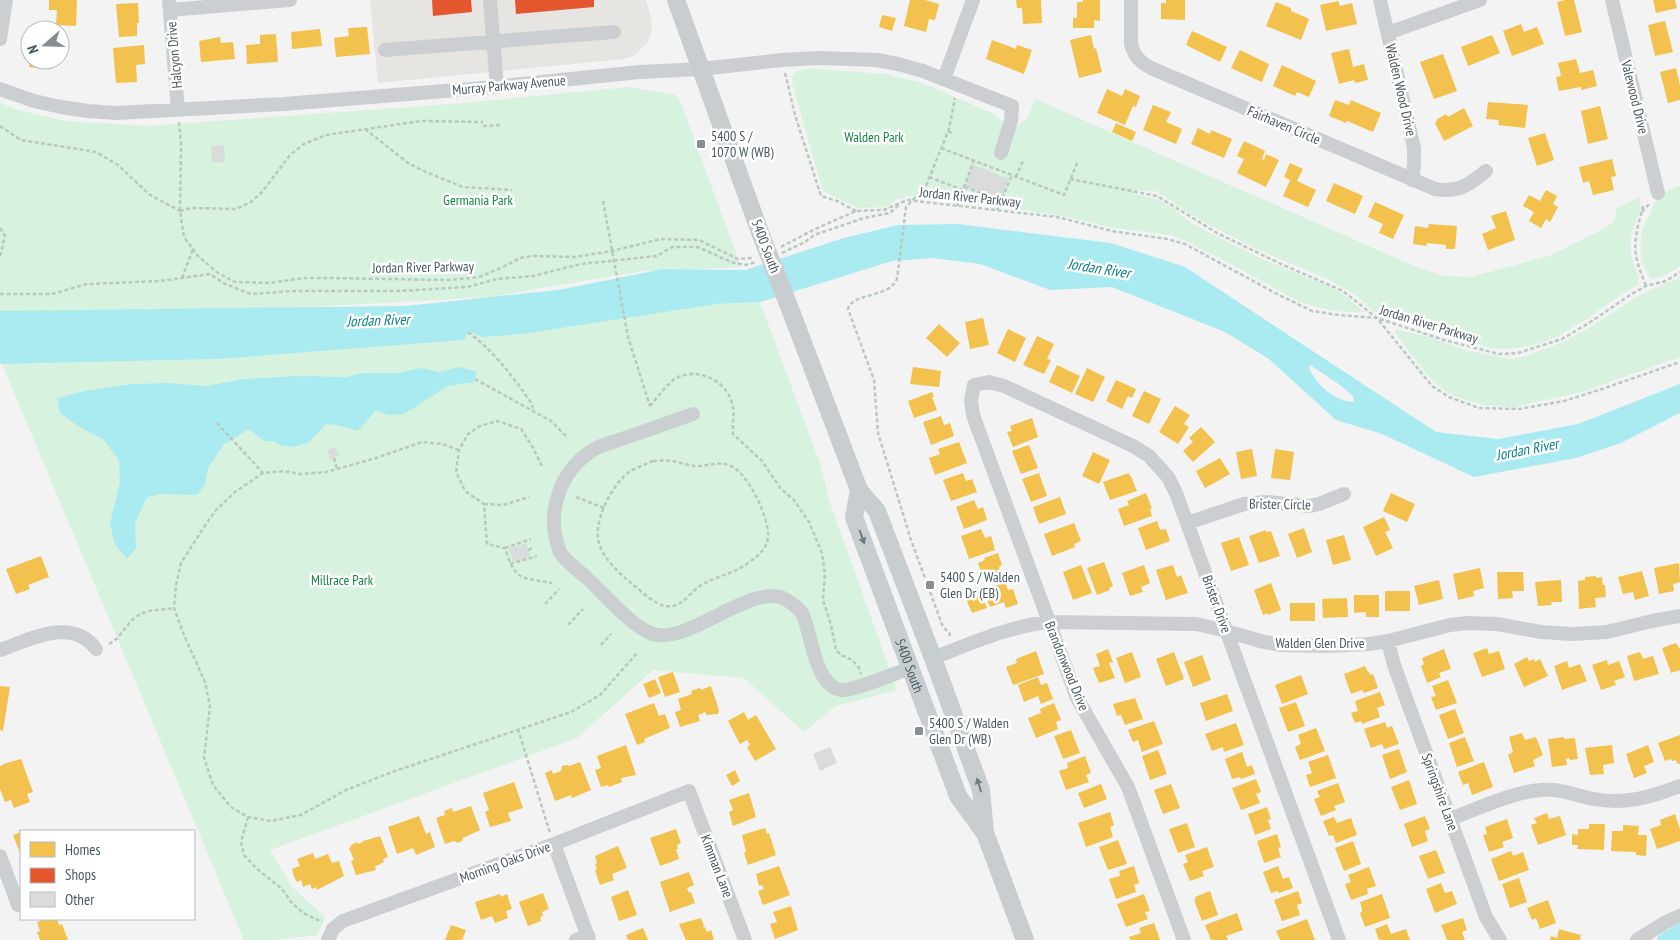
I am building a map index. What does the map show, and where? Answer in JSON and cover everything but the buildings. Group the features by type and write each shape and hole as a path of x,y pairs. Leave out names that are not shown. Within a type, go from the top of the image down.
{"main road":[{"name":"5400 South","path":"676,0 761,235 859,490 877,510 933,658 981,790 985,833 1025,940"},
{"name":"5400 South","path":"859,490 854,517 958,796 985,833"}],"street":[{"path":"0,39 6,0"},
{"path":"170,5 290,0"},
{"path":"490,0 497,87"},
{"path":"944,79 973,0"},
{"name":"Fairhaven Circle","path":"1131,0 1131,44 1134,55 1142,64 1434,189 1456,190 1472,183 1486,171"},
{"name":"Walden Wood Drive","path":"1380,0 1414,148 1412,180"},
{"path":"1388,33 1480,0"},
{"name":"Valewood Drive","path":"1612,0 1658,193"},
{"name":"Halcyon Drive","path":"170,5 178,110"},
{"path":"385,50 614,32"},
{"name":"Murray Parkway Avenue","path":"0,89 34,101 88,111 116,113 284,104 497,87 640,72 701,69 782,60 819,58 877,60 923,71 1012,106 1011,121 1001,153"},
{"name":"Brister Drive","path":"974,385 989,382 1004,386 1133,446 1156,463 1168,477 1176,493 1227,631 1339,940"},
{"name":"Brandonwood Drive","path":"974,385 971,400 973,415 1079,703 1128,787 1184,940"},
{"path":"693,414 594,449 574,465 559,489 553,520 561,554 632,622 653,634 670,635 693,627 724,611 768,595 784,598 801,612 818,668 827,683 842,690 910,668"},
{"name":"Brister Circle","path":"1187,523 1244,504 1266,502 1310,506 1344,494"},
{"name":"Walden Glen Drive","path":"933,658 1014,628 1049,622 1196,624 1281,645 1347,645 1388,641 1450,625 1467,623 1497,624 1542,632 1572,634 1607,632 1680,616"},
{"path":"0,650 41,636 63,632 81,635 89,640 96,649"},
{"name":"Springshire Lane","path":"1388,641 1394,665 1486,918 1500,940"},
{"path":"1450,819 1518,794 1540,790 1562,790 1591,799 1624,802 1648,798 1680,786"},
{"name":"Morning Oaks Drive","path":"331,934 343,922 554,844 689,791"},
{"name":"Kimman Lane","path":"689,791 745,940"},
{"path":"554,844 584,938"},
{"path":"0,856 18,905"},
{"path":"1637,940 1666,922 1680,916"}],"path":[{"path":"782,60 796,115 821,196 837,201 856,211"},
{"path":"950,636 943,627 911,540 878,432 874,380 848,309 853,302 889,289 897,279 906,206 923,190 929,177 948,131 954,98"},
{"name":"Jordan River Parkway","path":"178,110 181,144 180,211 184,237 198,256 218,273 235,282 270,283 303,278 449,280 479,277 520,258 532,256 575,257 612,251 661,239 699,240 738,259 761,259 746,265 731,262 698,247 672,247 657,256 614,261"},
{"path":"0,126 21,140 96,152 118,165 150,194 180,211 191,208 236,209 251,202 263,191 290,155 304,144 326,135 421,121 483,122"},
{"path":"483,126 500,125"},
{"path":"365,129 408,163 463,187 512,190"},
{"path":"948,131 954,134"},
{"path":"941,148 1064,195 1078,161"},
{"path":"957,206 974,160"},
{"path":"1016,177 1023,161"},
{"path":"997,210 1012,175"},
{"path":"929,177 1001,201"},
{"path":"1070,179 1157,196 1217,233 1343,291 1377,318 1432,386 1449,397 1479,408 1519,409 1564,401 1680,362"},
{"path":"603,201 628,337 650,406 671,381 683,375 701,374 715,380 726,391 731,399 734,414 733,434 762,461 782,489 794,500 809,522 822,554 825,575 823,600 836,650 841,655 852,660 859,668 865,684"},
{"name":"Jordan River Parkway","path":"779,248 815,229 856,211 884,210 903,202 911,201 1057,218 1112,231 1166,239 1185,244 1307,309 1339,315 1377,318 1478,350 1499,354 1518,354 1572,334 1630,295 1646,286 1666,281 1680,272"},
{"path":"775,256 805,242 814,235 864,218 890,212 903,202"},
{"path":"1643,206 1636,237 1636,254 1646,286"},
{"path":"0,228 5,236 0,256"},
{"path":"182,278 193,249"},
{"path":"0,294 52,294 87,284 160,281 210,274 225,284 251,294 294,291 398,291 467,287 497,279 533,276 581,264 614,261"},
{"path":"468,332 498,358 532,404 533,411"},
{"path":"475,379 551,420 568,438"},
{"path":"529,497 503,507 484,504 465,491 456,472 459,450 468,434 480,426 497,421 521,429 542,466"},
{"path":"217,423 262,473"},
{"path":"459,450 442,444 422,442 376,458 326,472 300,474 283,471 262,473 235,492 216,510 206,524 181,564 176,585 174,608 205,682 210,706 204,758 213,785 231,807 248,817 271,821 301,815 346,790 395,770 571,712 600,695 637,653"},
{"path":"334,458 337,469"},
{"path":"653,461 671,461 696,466 718,462 732,466 744,476 757,498 765,520 768,537 762,553 745,566 710,580 698,587 679,604 666,606 650,598 617,571 604,554 598,539 598,522 604,508 614,490 631,471 653,461"},
{"path":"576,497 604,508"},
{"path":"484,504 488,544 505,548 531,540"},
{"path":"505,548 512,568 522,578 552,583"},
{"path":"528,550 533,548"},
{"path":"510,564 537,556"},
{"path":"545,604 559,589"},
{"path":"96,649 115,641 125,628 141,614 174,608"},
{"path":"568,625 583,609"},
{"path":"601,645 611,634"},
{"path":"518,729 554,844"},
{"path":"248,817 241,842 244,855 257,869 282,889 291,902 303,913 331,934"}],"shaded area":[{"path":"370,0 646,0 652,25 647,43 634,56 624,59 378,83"}],"green space":[{"name":"Walden Park","path":"820,69 886,74 922,83 992,113 1003,122 1017,127 1027,120 1035,99 1396,258 1444,276 1471,277 1549,256 1602,230 1611,224 1615,218 1616,209 1639,197 1640,208 1630,246 1639,284 1570,329 1552,338 1534,345 1513,348 1490,348 1374,312 1358,297 1328,279 1258,250 1202,221 1156,191 1135,190 1134,194 1164,202 1192,223 1225,241 1269,262 1326,285 1343,294 1364,312 1329,310 1296,300 1188,242 1169,235 1114,228 1062,216 911,196 897,199 887,207 858,208 824,191 792,83 794,74 798,71"},
{"name":"Germania Park","path":"629,87 676,95 680,100 741,267 642,271 491,297 191,313 0,312 0,103 22,111 65,121 148,126 465,103"},
{"path":"1680,185 1680,266 1661,277 1651,279 1642,262 1641,242 1643,229 1654,203 1668,191"},
{"path":"1680,277 1680,357 1578,393 1514,407 1489,406 1468,401 1448,393 1433,382 1394,332 1397,330 1425,336 1469,351 1510,359 1526,356 1563,342 1599,322 1638,296"},
{"name":"Millrace Park","path":"760,302 821,466 829,500 897,690 836,706 804,732 744,678 653,670 577,738 270,850 292,887 325,917 317,935 276,940 244,940 2,364 219,359 464,340 469,331 717,304"}],"water":[{"name":"Jordan River","path":"959,224 1111,243 1185,267 1436,432 1498,439 1578,424 1680,384 1680,413 1621,443 1576,458 1474,477 1382,434 1336,420 1269,359 1225,332 1112,287 1050,290 980,264 932,258 892,261 760,302 717,304 522,334 482,337 469,331 464,340 219,359 0,364 0,311 405,306 558,290 663,269 745,270 844,238 898,225","holes":["1310,365 1353,396 1354,402 1340,399 1327,391 1312,374 1309,368"]},
{"path":"460,367 477,372 474,382 448,386 404,414 388,415 376,410 358,431 338,425 326,424 308,443 293,447 280,445 274,441 264,441 249,429 224,444 208,468 205,484 197,495 162,494 147,497 135,523 136,548 127,559 115,544 110,524 120,482 119,460 103,439 79,427 60,413 57,398 85,391 132,384 170,383 206,386 245,379 296,376 347,377 362,373 398,373 421,368 439,372"}],"waterway":[{"path":"1664,940 1680,931"}],"place":[{"name":"5400 S / 1070 W (WB)","path":"701,144"},
{"name":"5400 S / Walden Glen Dr (EB)","path":"930,585"},
{"name":"5400 S / Walden Glen Dr (WB)","path":"919,731"}]}
